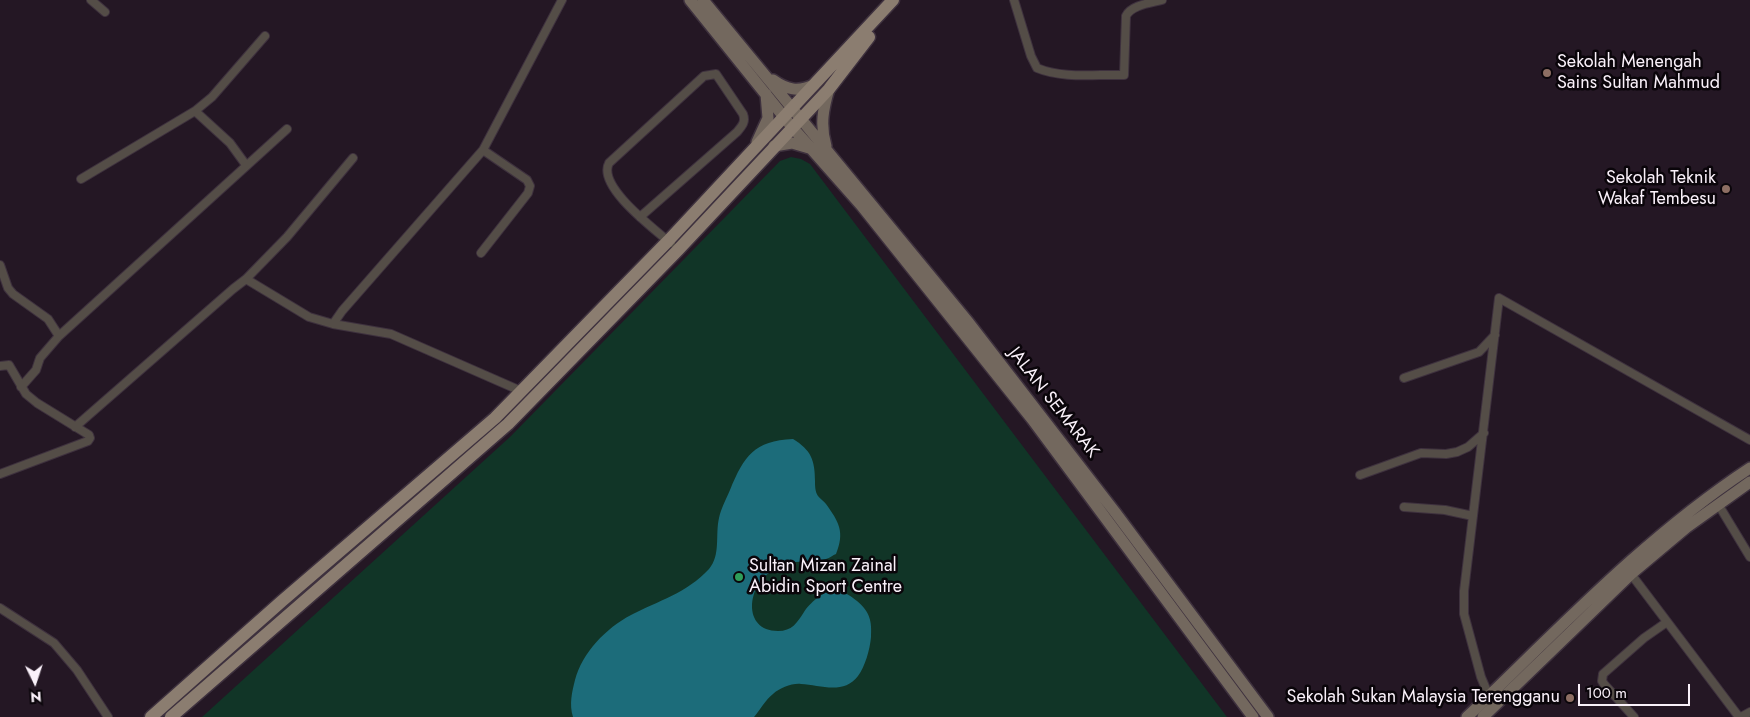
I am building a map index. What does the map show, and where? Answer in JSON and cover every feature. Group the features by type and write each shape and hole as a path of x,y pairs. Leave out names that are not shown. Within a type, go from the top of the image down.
{"main road":[{"path":"690,0 766,94 788,112"},
{"path":"703,0 760,70 796,122"},
{"path":"170,717 508,424 673,245 752,150 893,0"},
{"path":"151,717 282,601 495,418 773,147 829,89 875,30 902,0"},
{"path":"760,70 787,88 801,90 814,85"},
{"path":"826,148 822,134 822,120 823,108 829,89"},
{"path":"752,150 768,118 766,94"},
{"name":"JALAN SEMARAK","path":"796,122 826,148 975,330 1115,512 1268,717"},
{"name":"JALAN SEMARAK","path":"796,122 813,150 861,205 1032,419 1253,717"},
{"path":"773,147 792,143 813,150"},
{"path":"1467,717 1656,538 1724,485 1750,468"},
{"path":"1483,717 1631,574 1683,529 1750,482"}],"street":[{"path":"91,0 105,12"},
{"path":"333,324 483,150 562,0"},
{"path":"1014,0 1036,68 1046,72 1062,74 1124,75 1126,16 1128,11 1162,0"},
{"path":"81,179 195,111 212,97 264,36"},
{"path":"640,217 737,132 743,124 743,114 716,74 704,76 609,162 607,167 608,179 625,202 640,217 673,245"},
{"path":"195,111 230,143 246,165"},
{"path":"21,387 36,370 40,358 59,336 287,129"},
{"path":"481,253 528,193 530,186 527,180 483,150"},
{"path":"74,427 233,288 246,279 287,237 353,158"},
{"path":"0,265 8,288 13,294 48,319 59,336"},
{"path":"246,279 309,317 333,324 391,334 521,391"},
{"path":"1489,696 1481,677 1464,614 1464,592 1499,298 1750,440"},
{"path":"1404,378 1479,352 1495,334"},
{"path":"0,366 9,366 13,370 21,387 37,404 90,438 88,441 0,474"},
{"path":"1360,475 1421,453 1446,454 1457,452 1468,447 1484,433"},
{"path":"1718,504 1750,557"},
{"path":"1404,507 1445,510 1473,516"},
{"path":"1631,574 1740,717 1750,712"},
{"path":"0,608 54,643 77,670 108,717"},
{"path":"1634,717 1604,684 1602,681 1603,674 1644,638 1666,622"}],"green space":[{"name":"Sultan Mizan Zainal Abidin Sport Centre","path":"791,157 801,159 810,164 1227,717 202,717 511,436 780,161"}],"water":[{"path":"793,439 804,447 811,456 816,493 831,510 837,522 840,533 839,546 836,554 827,559 795,562 783,565 772,571 757,586 753,596 754,616 758,624 766,629 783,631 794,626 806,609 818,597 828,591 837,590 848,594 865,609 871,626 868,652 863,668 858,676 852,682 839,687 831,688 798,684 786,686 770,696 754,717 573,717 571,703 578,670 596,642 622,620 672,596 691,584 709,569 715,558 720,515 740,468 752,452 760,447 780,440"}],"place":[{"name":"Sekolah Menengah Sains Sultan Mahmud","path":"1547,73"},
{"name":"Sekolah Teknik Wakaf Tembesu","path":"1726,189"},
{"name":"Sultan Mizan Zainal Abidin Sport Centre","path":"739,577"},
{"name":"Sekolah Sukan Malaysia Terengganu","path":"1570,698"}]}
